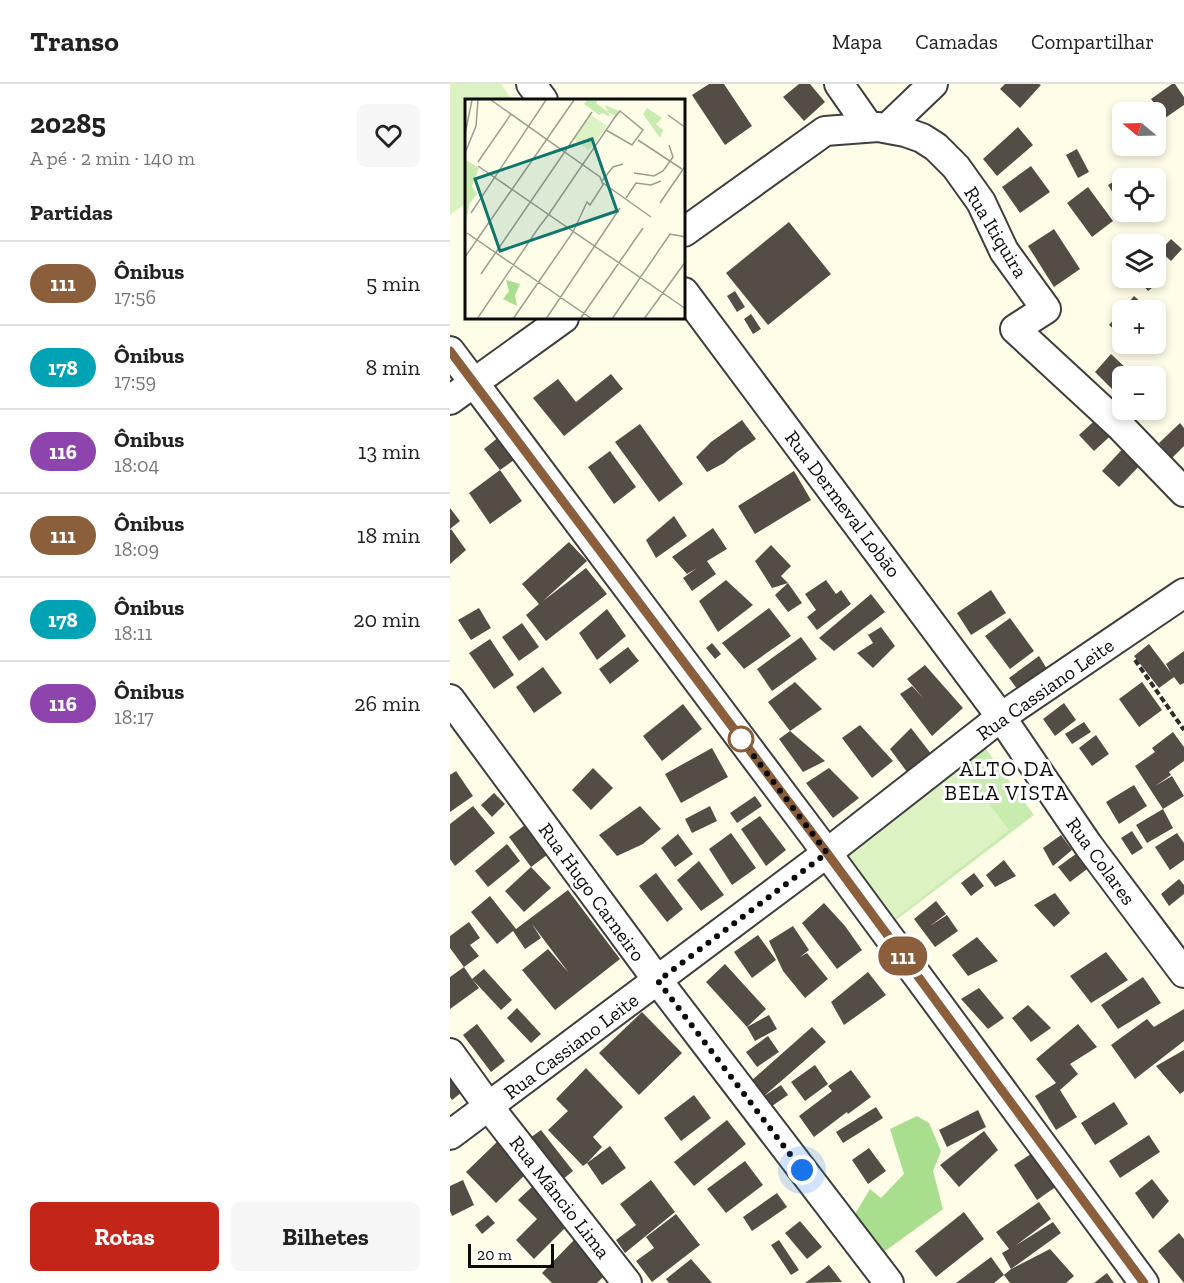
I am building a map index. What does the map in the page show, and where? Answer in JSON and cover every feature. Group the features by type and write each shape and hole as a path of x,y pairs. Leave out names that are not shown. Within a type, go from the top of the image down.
{"street":[{"path":"531,84 542,99"},
{"path":"839,84 878,128 933,84"},
{"name":"Rua Itiquira","path":"686,231 825,131 878,128 922,138 947,156 956,167 981,202 1004,251 1046,309 1015,329 1120,426 1184,492"},
{"name":"Rua Dermeval Lobão","path":"686,295 1001,717"},
{"path":"450,400 561,320"},
{"path":"450,351 827,853 1144,1283"},
{"name":"Rua Cassiano Leite","path":"450,1135 827,853 1001,717 1184,593"},
{"name":"Rua Hugo Carneiro","path":"450,699 658,981 889,1283"},
{"name":"Rua Colares","path":"1001,717 1088,845 1184,974"},
{"name":"Rua Mâncio Lima","path":"450,1053 489,1107 627,1283"}],"path":[{"path":"1119,637 1184,730"}],"green space":[{"path":"450,84 501,84 511,99 465,99 465,204 450,215"},
{"path":"983,745 1034,815 888,926 836,857"},
{"path":"961,767 1009,830 890,922 842,859"},
{"path":"917,1116 929,1123 941,1151 933,1171 943,1209 881,1254 857,1227 855,1214 870,1189 881,1198 904,1174 890,1129"}],"building":[{"path":"709,84 724,84 752,126 725,145 692,95"},
{"path":"799,84 810,84 825,102 804,121 783,97"},
{"path":"1005,84 1041,85 1020,108 1000,89"},
{"path":"1175,84 1184,97 1184,105 1166,117 1166,102 1153,102 1151,99"},
{"path":"1018,127 1033,145 997,176 983,159"},
{"path":"1077,149 1089,172 1078,178 1066,155"},
{"path":"1031,166 1050,192 1020,213 1002,187"},
{"path":"1088,187 1112,222 1092,237 1067,203"},
{"path":"789,222 831,274 768,325 726,273"},
{"path":"1054,229 1080,269 1054,287 1028,246"},
{"path":"1171,239 1182,249 1171,261 1166,256 1166,244"},
{"path":"735,291 745,307 737,312 727,296"},
{"path":"751,314 761,329 753,334 744,319"},
{"path":"1111,354 1124,366 1112,366 1112,389 1095,372"},
{"path":"611,374 623,389 564,436 533,398 558,379 576,402"},
{"path":"1104,412 1118,429 1094,451 1079,435"},
{"path":"742,420 756,439 724,463 707,472 696,457 711,442"},
{"path":"1180,423 1184,428 1184,446 1172,458 1159,443"},
{"path":"640,424 683,484 659,502 615,442"},
{"path":"500,436 517,458 500,470 484,449"},
{"path":"1129,442 1147,458 1119,487 1102,471"},
{"path":"610,451 636,487 614,504 588,467"},
{"path":"500,470 522,501 490,524 469,493"},
{"path":"794,471 811,500 755,534 738,506"},
{"path":"450,508 460,521 450,529"},
{"path":"674,516 687,536 656,558 646,540"},
{"path":"713,528 727,549 707,561 716,574 692,591 683,578 697,568 687,574 672,557"},
{"path":"450,530 466,550 450,564"},
{"path":"569,542 587,561 543,601 586,568 607,594 546,641 526,615 539,604 522,584"},
{"path":"771,545 791,566 781,576 788,583 772,588 755,561"},
{"path":"726,580 753,605 718,632 699,601"},
{"path":"826,580 836,594 841,590 851,604 817,630 807,617 816,610 805,594"},
{"path":"788,583 802,603 788,612 775,595"},
{"path":"991,590 1006,613 971,635 957,613"},
{"path":"871,594 885,612 834,651 819,638"},
{"path":"479,608 491,628 471,640 458,620"},
{"path":"769,608 791,636 744,669 722,643"},
{"path":"607,609 626,636 597,660 579,633"},
{"path":"1010,618 1034,651 1010,669 985,636"},
{"path":"522,623 539,647 519,661 502,637"},
{"path":"881,627 895,646 873,668 857,653 873,643 868,635"},
{"path":"801,637 817,659 772,691 757,669"},
{"path":"490,639 514,675 494,689 469,653"},
{"path":"712,643 721,654 715,659 706,648"},
{"path":"1149,644 1171,673 1166,664 1184,651 1184,683 1180,685 1174,677 1159,688 1134,656"},
{"path":"628,647 639,661 610,684 599,669"},
{"path":"1039,656 1047,669 1018,690 1009,678"},
{"path":"925,665 963,708 932,736 900,694 912,686 924,699 907,679"},
{"path":"543,667 562,693 534,713 516,687"},
{"path":"795,682 822,709 790,731 768,702"},
{"path":"1142,682 1162,710 1139,727 1119,699"},
{"path":"1064,703 1076,720 1055,736 1043,719"},
{"path":"683,704 702,729 662,761 643,736"},
{"path":"1084,722 1091,732 1072,744 1065,734"},
{"path":"860,725 893,761 872,778 842,738"},
{"path":"911,728 932,755 910,776 890,749"},
{"path":"790,731 825,761 803,772 779,739"},
{"path":"1173,732 1184,747 1184,761 1169,772 1171,775 1155,786 1172,776 1184,796 1163,809 1135,766 1155,752 1152,748"},
{"path":"1096,735 1109,754 1092,766 1079,748"},
{"path":"712,748 728,777 681,803 665,774"},
{"path":"593,768 613,788 591,810 572,790"},
{"path":"829,768 859,798 833,818 806,783"},
{"path":"456,771 473,796 450,812 450,775"},
{"path":"1134,785 1147,806 1119,824 1106,802"},
{"path":"494,793 505,804 492,817 481,805"},
{"path":"755,796 762,806 737,823 730,813"},
{"path":"473,806 495,833 455,866 450,859 450,824"},
{"path":"640,806 661,829 643,844 617,856 599,835"},
{"path":"710,806 717,821 692,833 685,819"},
{"path":"1163,809 1173,828 1147,843 1136,825"},
{"path":"760,816 786,850 766,866 741,829"},
{"path":"525,825 547,855 531,867 509,837"},
{"path":"1132,831 1143,848 1132,855 1121,838"},
{"path":"731,833 756,868 732,885 709,849"},
{"path":"1177,833 1184,843 1184,860 1170,870 1155,847"},
{"path":"678,834 693,854 675,867 661,848"},
{"path":"1061,835 1072,850 1053,866 1043,848"},
{"path":"507,844 520,861 488,887 475,871"},
{"path":"1084,848 1095,863 1070,882 1058,867"},
{"path":"1004,860 1016,876 995,887 986,875"},
{"path":"699,861 724,895 701,911 677,880"},
{"path":"531,867 551,888 524,912 505,891"},
{"path":"656,873 683,909 667,922 639,886"},
{"path":"974,873 984,886 971,896 961,883"},
{"path":"1179,879 1184,885 1184,894 1169,906 1161,894"},
{"path":"568,890 620,959 555,1010 522,970 548,949 569,973 532,924 541,938 525,949 513,931 497,944 471,912 490,896 516,929"},
{"path":"1055,893 1070,913 1054,927 1034,905"},
{"path":"936,901 946,914 930,926 947,915 958,931 935,947 914,919"},
{"path":"824,903 845,926 862,950 837,969 802,923"},
{"path":"469,922 480,938 470,945 479,956 464,967 450,948 450,936"},
{"path":"793,926 809,950 800,957 807,953 828,979 805,998 783,971 769,941"},
{"path":"758,935 776,960 752,978 734,952"},
{"path":"977,937 998,961 968,976 952,955"},
{"path":"1106,952 1128,980 1091,1003 1070,976"},
{"path":"725,964 766,1009 747,1027 706,982"},
{"path":"464,967 479,988 450,1009 450,977"},
{"path":"484,969 512,1000 501,1010 472,979"},
{"path":"868,972 886,995 844,1025 831,1002"},
{"path":"1143,977 1161,1003 1118,1029 1101,1005"},
{"path":"979,988 1004,1018 988,1029 961,999"},
{"path":"1028,1005 1051,1028 1031,1042 1012,1018"},
{"path":"517,1008 541,1034 531,1043 507,1018"},
{"path":"1184,1009 1184,1041 1135,1079 1111,1045 1147,1019 1154,1027"},
{"path":"642,1012 682,1053 639,1095 599,1053"},
{"path":"769,1015 777,1029 755,1041 747,1027"},
{"path":"477,1024 505,1061 491,1072 463,1035"},
{"path":"1078,1024 1097,1047 1070,1064 1078,1074 1060,1090 1077,1117 1056,1130 1035,1096 1056,1083 1036,1059"},
{"path":"812,1027 826,1042 764,1096 751,1081"},
{"path":"768,1036 779,1052 757,1067 746,1052"},
{"path":"1184,1050 1184,1091 1180,1094 1156,1066"},
{"path":"815,1065 828,1084 805,1101 791,1082"},
{"path":"586,1068 623,1107 593,1137 602,1147 583,1166 548,1130 568,1111 556,1099"},
{"path":"450,1070 466,1089 452,1100 450,1097"},
{"path":"851,1070 871,1097 814,1137 799,1116 832,1091 828,1086"},
{"path":"781,1085 788,1095 772,1106 764,1096"},
{"path":"694,1095 711,1118 681,1141 664,1118"},
{"path":"1114,1102 1128,1124 1095,1145 1081,1123"},
{"path":"876,1107 883,1118 843,1143 836,1132"},
{"path":"978,1110 986,1127 947,1147 939,1130"},
{"path":"727,1120 746,1144 694,1186 674,1162"},
{"path":"541,1130 573,1171 562,1180 530,1138"},
{"path":"984,1131 998,1150 959,1187 940,1165"},
{"path":"1149,1135 1160,1152 1120,1178 1109,1161"},
{"path":"498,1141 528,1172 496,1203 466,1172"},
{"path":"610,1146 626,1168 602,1185 587,1163"},
{"path":"869,1148 886,1171 868,1184 852,1160"},
{"path":"1034,1152 1057,1186 1037,1200 1014,1165"},
{"path":"745,1161 763,1185 726,1213 707,1189"},
{"path":"1152,1179 1169,1201 1153,1219 1135,1193"},
{"path":"463,1180 474,1205 452,1216 450,1186"},
{"path":"651,1180 675,1212 625,1253 616,1240 636,1225 620,1204"},
{"path":"534,1185 568,1225 534,1259 516,1240 537,1219 518,1200"},
{"path":"777,1193 787,1207 752,1231 743,1217"},
{"path":"1039,1202 1051,1219 1015,1246 1053,1222 1061,1233 1011,1269 1002,1253 1009,1249 996,1232"},
{"path":"964,1212 984,1239 936,1277 915,1251"},
{"path":"676,1214 700,1245 652,1282 636,1261 654,1248 646,1237"},
{"path":"488,1215 495,1223 482,1234 475,1225"},
{"path":"800,1221 822,1247 807,1259 785,1233"},
{"path":"1179,1233 1184,1239 1184,1283 1158,1251"},
{"path":"574,1240 607,1273 597,1283 552,1283 542,1273"},
{"path":"779,1240 799,1270 791,1275 771,1245"},
{"path":"1050,1249 1074,1276 1066,1283 1010,1283 1004,1275"},
{"path":"991,1257 1004,1275 994,1283 956,1283"},
{"path":"691,1259 712,1283 669,1283 666,1279"},
{"path":"829,1265 842,1282 805,1283"},
{"path":"1107,1273 1114,1283 1094,1283"}],"bus line":[{"name":"111","path":"450,351 827,853 1144,1283"}],"district":[{"name":"ALTO DA BELA VISTA","path":"1007,780"}],"route":[{"path":"741,739 827,853 658,981 802,1170"}]}
